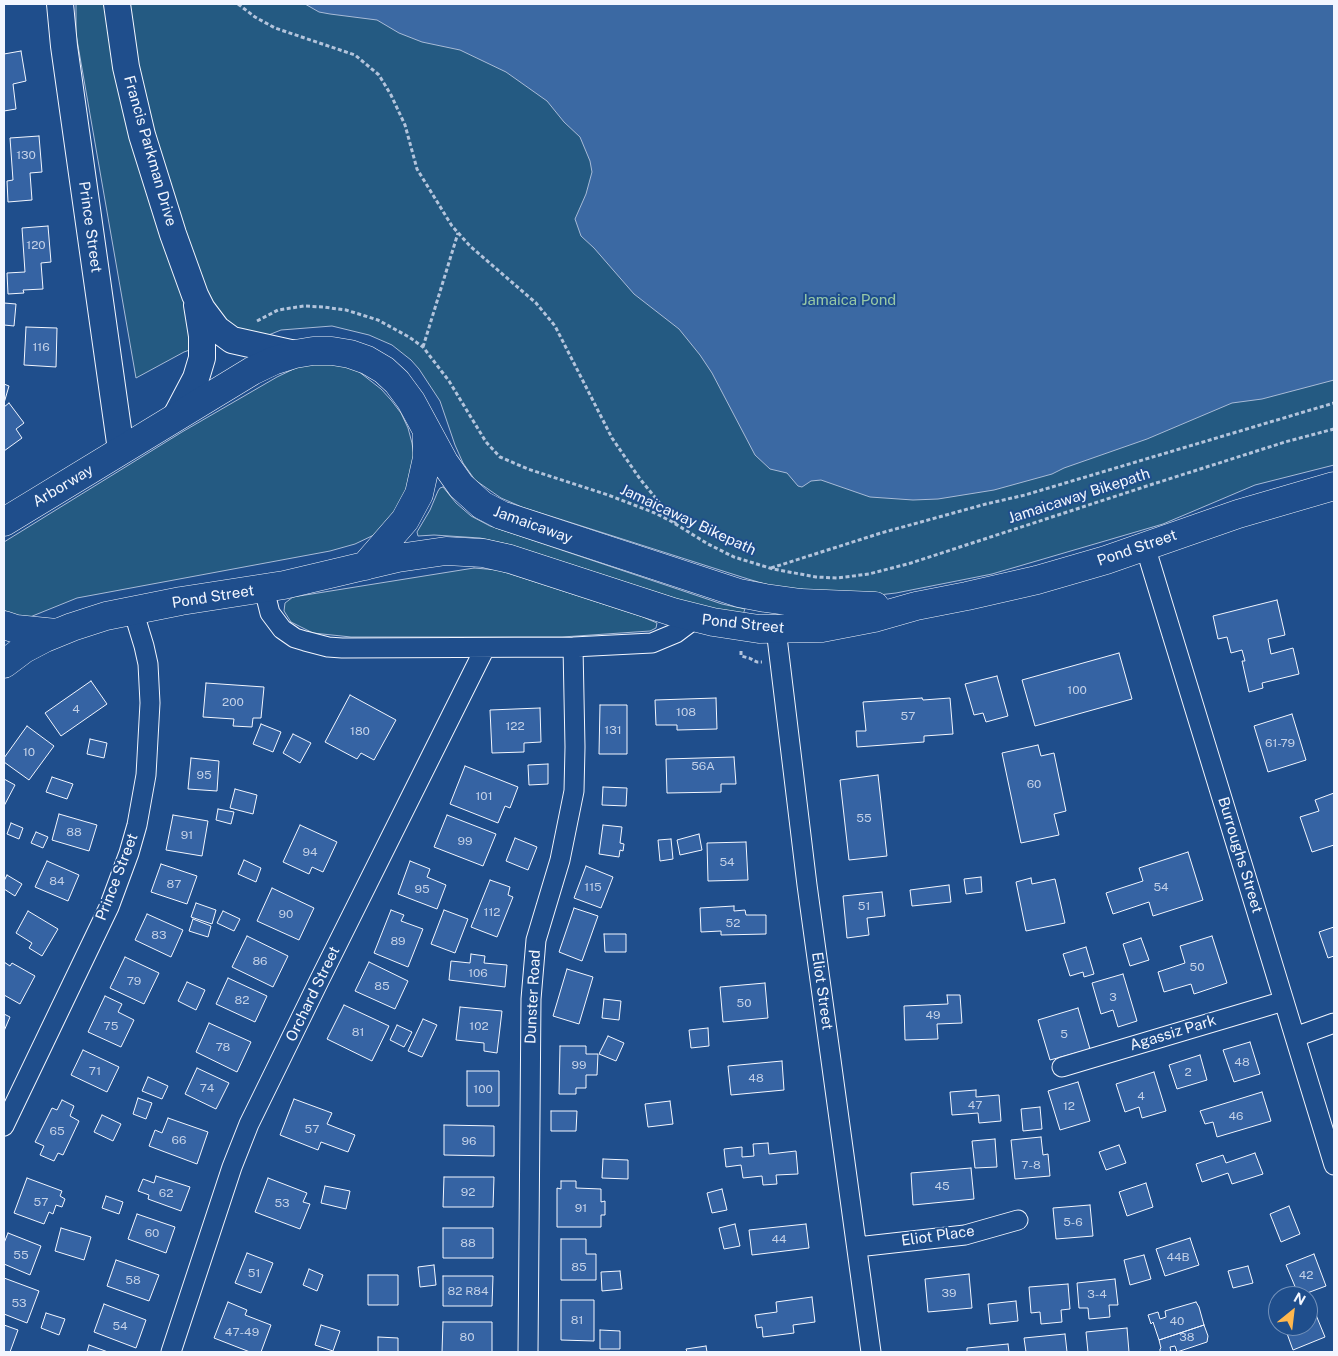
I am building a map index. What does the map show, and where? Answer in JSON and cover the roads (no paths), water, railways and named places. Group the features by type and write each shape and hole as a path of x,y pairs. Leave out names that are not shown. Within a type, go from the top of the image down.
{"highway":[{"name":"Jamaicaway","path":"121,450 252,371 273,361 312,351 332,351 350,354 375,364 400,386 414,405 450,471 467,492 487,508 513,520 726,589 765,598 856,607 916,606"},
{"path":"365,566 405,520 418,494 427,458 426,429"},
{"name":"Arborway","path":"5,522 121,450"},
{"name":"Pond Street","path":"696,618 734,626 776,629 832,626 874,618 916,606 1037,580 1106,560 1255,508 1334,486"},
{"path":"264,589 430,553 446,551 483,552 696,618"},
{"name":"Pond Street","path":"56,633 98,618 133,610 264,589"},
{"path":"4,625 16,629 56,633"},
{"path":"4,664 24,649 56,633"},
{"path":"4,684 56,633"}],"main road":[{"name":"Prince Street","path":"60,4 64,46 121,450"},
{"name":"Francis Parkman Drive","path":"118,4 126,67 142,135 170,225 195,295 209,320 225,337 253,346 295,354"},
{"name":"Francis Parkman Drive","path":"176,416 196,378 202,358 202,336 195,295"}],"street":[{"name":"Burroughs Street","path":"1145,546 1334,1165"},
{"name":"Pond Street","path":"264,589 270,612 277,624 295,638 328,647 356,649 573,647 652,643 676,633 696,618"},
{"name":"Prince Street","path":"4,1126 109,907 137,825 146,775 150,702 148,664 133,610"},
{"name":"Eliot Street","path":"776,629 807,885 871,1352"},
{"name":"Dunster Road","path":"528,1352 531,999 536,940 562,851 574,791 573,647"},
{"name":"Orchard Street","path":"171,1352 232,1167 250,1124 485,648"},
{"name":"Agassiz Park","path":"1062,1067 1284,1001"},
{"path":"1295,1037 1334,1023"},
{"name":"Eliot Place","path":"858,1247 965,1235 1018,1220"}],"park label":[{"name":"Jamaica Pond","path":"849,300"}]}
